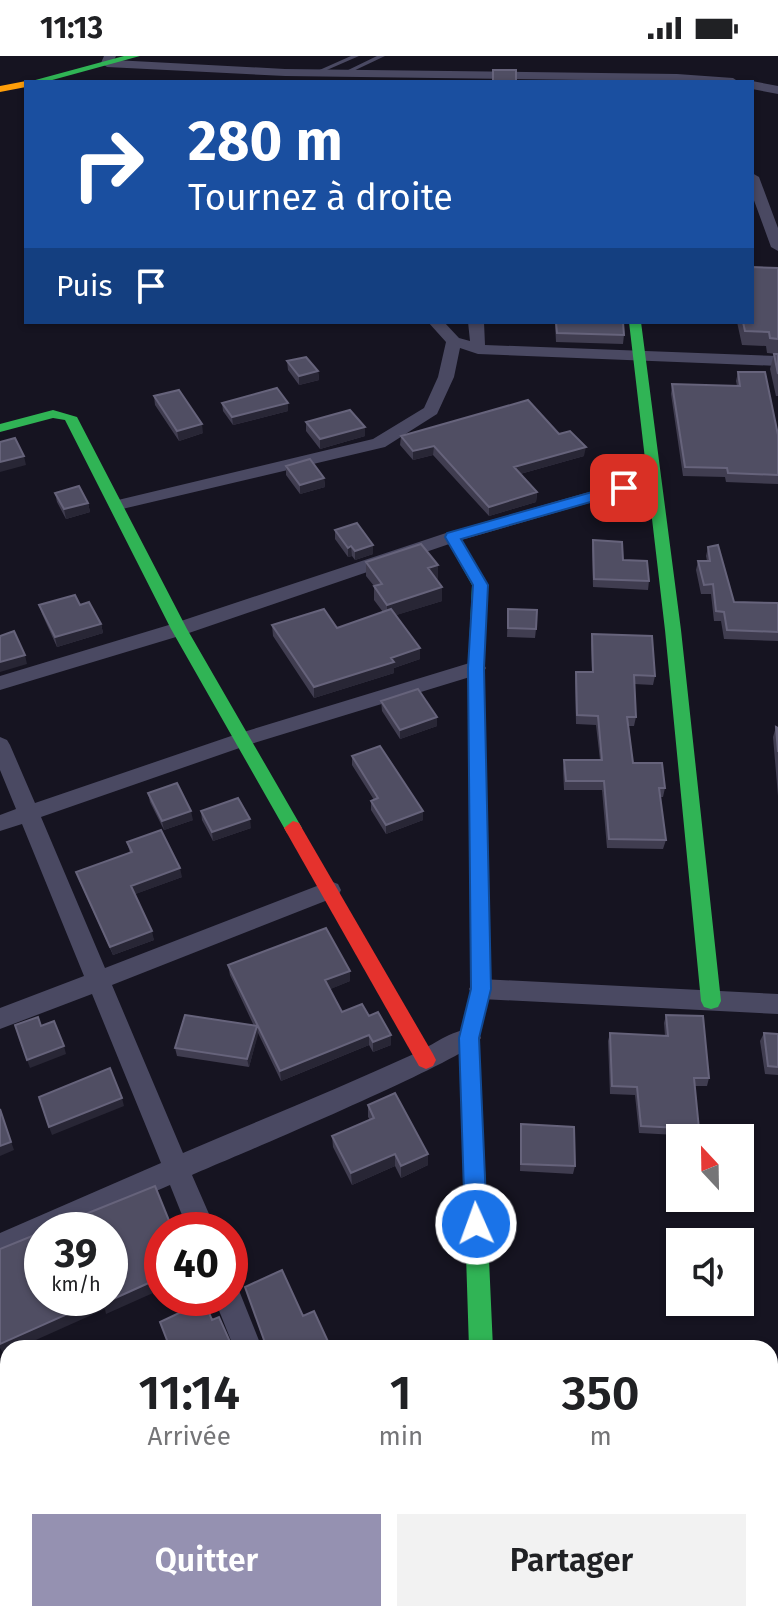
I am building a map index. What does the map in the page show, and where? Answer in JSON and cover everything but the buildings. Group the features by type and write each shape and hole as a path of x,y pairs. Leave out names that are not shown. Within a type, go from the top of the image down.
{"street":[{"path":"40,80 133,56 333,64 358,60 422,66 471,77"},
{"path":"108,60 191,69 625,80"},
{"path":"191,69 204,80"},
{"path":"0,89 24,84"},
{"path":"754,85 778,90"},
{"path":"754,183 778,247"},
{"path":"438,324 454,341 478,349 778,361"},
{"path":"476,324 478,349"},
{"path":"635,324 673,630 711,1001"},
{"path":"118,505 379,443 431,411 446,377 454,341"},
{"path":"0,428 53,414 70,417 118,505 179,629 426,1060"},
{"path":"0,683 179,629 452,537 652,479"},
{"path":"452,537 480,585 476,668 481,989 469,1038 481,1340"},
{"path":"0,823 244,739 476,668"},
{"path":"0,745 195,1212"},
{"path":"0,1019 330,890"},
{"path":"481,989 778,1004"},
{"path":"0,1246 178,1170 469,1038"},
{"path":"235,1316 245,1340"}],"lane":[{"path":"345,73 358,60 382,56"},
{"path":"318,72 333,64"}],"traffic: fast":[{"path":"41,80 135,56"},
{"path":"635,324 673,630 711,1001"},
{"path":"0,428 53,414 70,417 179,629 293,828"},
{"path":"452,537 480,585 476,668 481,989 469,1038 481,1340"}],"traffic: slow":[{"path":"0,89 24,84"}],"traffic: jam":[{"path":"293,828 426,1060"}],"route":[{"path":"476,1224 469,1038 481,989 476,668 480,585 452,537 624,488"}]}
